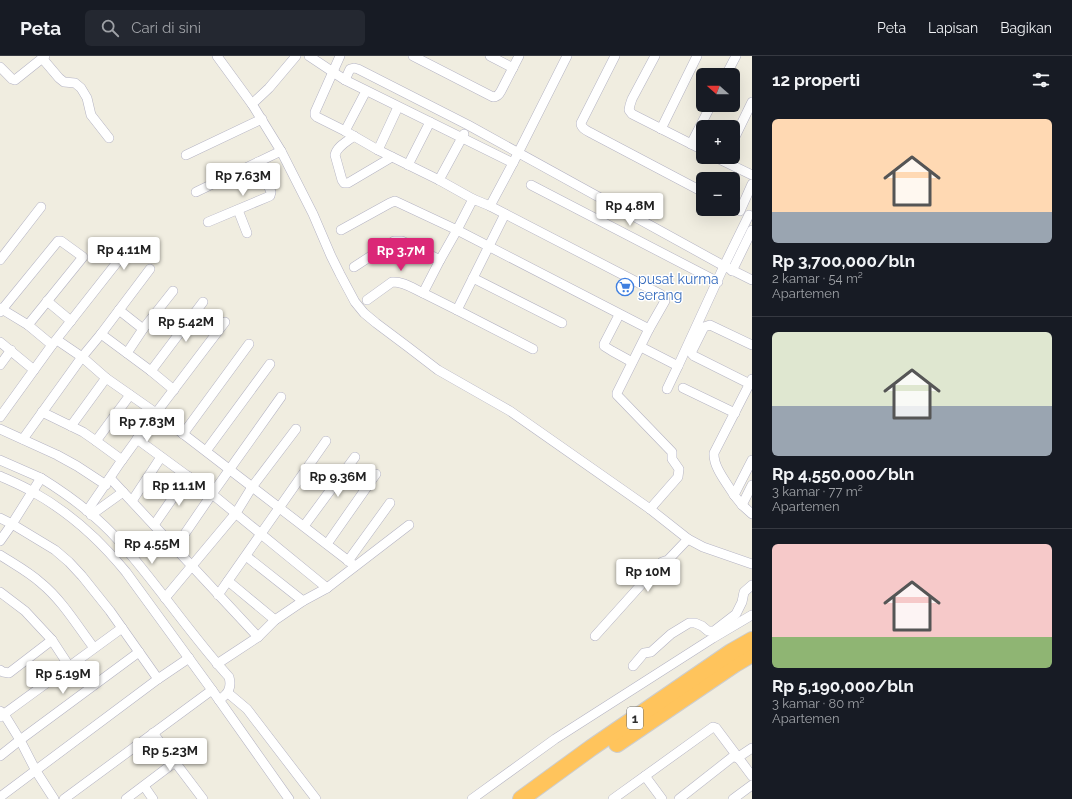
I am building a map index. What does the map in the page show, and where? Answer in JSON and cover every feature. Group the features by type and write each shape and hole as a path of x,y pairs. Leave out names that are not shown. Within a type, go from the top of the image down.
{"highway":[{"name":"1","path":"521,799 591,748 731,652 752,640"},
{"name":"1","path":"537,799 729,668 752,654"}],"street":[{"path":"217,56 252,104 281,151 313,214 340,274 355,302 364,313 438,370 510,411 650,509 688,539 703,547 752,564"},
{"path":"252,104 269,88 296,56"},
{"path":"309,56 345,80 513,163"},
{"path":"340,56 315,112 315,115 319,119 345,131 378,150 439,180 473,199 490,206 664,297 665,301 632,362 617,395 672,452 672,459 680,471 678,476 650,509"},
{"path":"413,56 495,97 499,94 519,56"},
{"path":"490,56 513,68"},
{"path":"490,206 567,56"},
{"path":"616,56 581,123 581,126 593,134 696,188"},
{"path":"655,56 632,99 629,110 632,114 696,146"},
{"path":"661,129 697,56"},
{"path":"730,68 736,56"},
{"path":"0,67 12,79 15,80 43,57 59,78 64,82 75,83 81,88 87,98 91,115 109,138"},
{"path":"345,80 350,69 354,68 468,126 728,269 752,280"},
{"path":"345,131 366,91"},
{"path":"740,127 752,102"},
{"path":"420,117 426,104"},
{"path":"378,150 398,107"},
{"path":"691,144 707,112"},
{"path":"186,155 262,119"},
{"path":"408,165 430,122"},
{"path":"439,180 468,126"},
{"path":"354,136 338,148 335,155 344,183 348,183 392,157"},
{"path":"196,192 281,151"},
{"path":"208,222 270,195 271,192 258,162"},
{"path":"732,164 752,175"},
{"path":"740,204 752,184"},
{"path":"530,185 718,282"},
{"path":"423,294 473,199"},
{"path":"341,230 390,202 395,201 489,246 649,329"},
{"path":"0,260 41,206"},
{"path":"238,210 247,233"},
{"path":"728,269 751,216 740,210"},
{"path":"457,310 505,214"},
{"path":"667,389 718,282 728,269 752,230"},
{"path":"28,325 83,257 59,240 1,310 28,325 54,343 82,357 106,378 156,413 352,564"},
{"path":"354,267 398,241 440,260"},
{"path":"0,416 54,343 122,256"},
{"path":"23,439 82,357 150,269"},
{"path":"473,278 562,323"},
{"path":"367,300 392,282 400,283 533,349"},
{"path":"127,353 143,329 173,292"},
{"path":"48,301 71,321"},
{"path":"151,371 203,302"},
{"path":"119,310 143,329"},
{"path":"619,314 604,346 612,352 632,362"},
{"path":"89,513 122,460 225,322"},
{"path":"752,345 710,325 704,327 692,351 694,356 751,381 714,453 714,458 717,467 734,495 752,514"},
{"path":"101,334 174,390"},
{"path":"0,342 34,370"},
{"path":"183,434 249,344"},
{"path":"641,347 678,366"},
{"path":"0,365 11,350"},
{"path":"206,451 270,364"},
{"path":"71,426 106,378"},
{"path":"683,388 735,413"},
{"path":"96,441 130,395"},
{"path":"175,548 281,396"},
{"path":"42,412 71,426 96,441 122,460"},
{"path":"0,429 71,462 108,481 123,492 258,637"},
{"path":"164,598 236,513 252,487 296,429"},
{"path":"137,439 212,494 328,588"},
{"path":"218,595 326,441"},
{"path":"132,501 161,457"},
{"path":"304,526 355,457"},
{"path":"0,460 37,485 113,556 189,658 289,799"},
{"path":"734,495 752,460"},
{"path":"327,544 376,474"},
{"path":"0,476 37,485 68,496 78,503 118,540 190,631 229,677 229,688 219,700"},
{"path":"154,525 188,476"},
{"path":"0,541 37,485"},
{"path":"742,505 752,485"},
{"path":"89,513 123,492"},
{"path":"352,564 390,503"},
{"path":"0,518 55,550 69,562 82,576 122,628 158,679"},
{"path":"217,664 258,637 275,620 303,601 328,588 352,564 408,525"},
{"path":"595,636 662,562 668,560 688,539"},
{"path":"0,556 27,572 42,584 58,601 94,648"},
{"path":"246,556 303,601"},
{"path":"228,581 275,620"},
{"path":"633,666 644,653 651,652 671,634 684,625 695,623 708,631 714,631 736,614 742,602 744,592 752,585"},
{"path":"0,593 25,611 52,640 69,666"},
{"path":"472,799 555,739 713,638 752,615"},
{"path":"54,799 20,740 1,714 122,628"},
{"path":"0,670 9,673 52,640"},
{"path":"0,756 139,652"},
{"path":"0,796 158,679 189,658"},
{"path":"229,688 247,709 316,799"},
{"path":"64,799 212,690"},
{"path":"616,798 713,727 716,728 752,776"},
{"path":"153,733 203,799"},
{"path":"679,799 736,756 752,748"},
{"path":"126,799 175,762"},
{"path":"645,776 662,799"},
{"path":"733,799 752,785"},
{"path":"144,786 154,799"}],"place":[{"name":"pusat kurma serang","path":"625,287"}]}
